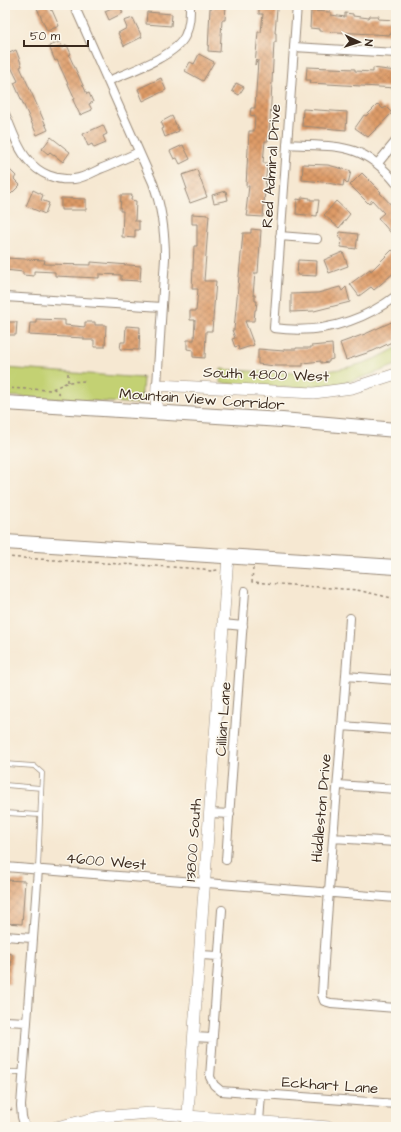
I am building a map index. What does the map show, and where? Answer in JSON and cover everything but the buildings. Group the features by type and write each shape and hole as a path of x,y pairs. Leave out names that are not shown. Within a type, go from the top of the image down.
{"highway":[{"name":"Mountain View Corridor","path":"5,403 282,420 396,430"},
{"path":"5,542 396,567"}],"street":[{"path":"74,5 157,195 163,219 165,238 156,412"},
{"path":"108,81 166,54 177,47 182,42 188,29 190,5"},
{"name":"Red Admiral Drive","path":"297,5 274,328 298,330 334,326 361,317 375,310 396,296"},
{"path":"294,47 396,53"},
{"path":"5,114 27,160 37,170 49,176 62,179 75,179 139,152"},
{"path":"378,163 396,140"},
{"path":"287,144 348,149 360,153 378,163 396,183"},
{"path":"280,236 317,239"},
{"path":"5,297 162,307"},
{"name":"South 4800 West","path":"157,385 314,393 352,388 396,374"},
{"name":"13800 South","path":"187,1121 228,556"},
{"name":"Cillian Lane","path":"226,860 245,591"},
{"name":"Hiddleston Drive","path":"350,618 338,785 328,894 322,995 324,1001 332,1003 396,1008"},
{"path":"223,624 243,626"},
{"path":"346,676 396,680 396,670"},
{"path":"342,726 396,730"},
{"path":"338,785 396,788"},
{"path":"210,813 230,814"},
{"path":"333,838 396,842"},
{"name":"4600 West","path":"5,867 328,894 396,898"},
{"path":"25,1127 21,1106 38,869"},
{"path":"194,1037 213,1038 222,910"},
{"path":"5,936 32,938"},
{"path":"200,955 219,956"},
{"path":"5,1021 26,1022"},
{"name":"Eckhart Lane","path":"213,1038 210,1077 214,1085 221,1091 396,1104"},
{"name":"Eckhart Lane","path":"259,1122 262,1094"},
{"path":"61,1126 94,1118 122,1114 155,1113 187,1121 259,1122 329,1127"}],"lane":[{"path":"5,764 34,766 42,773 38,869"},
{"path":"5,785 41,788"},
{"path":"5,813 40,815"},
{"path":"5,1072 23,1072"}],"path":[{"path":"68,371 68,382"},
{"path":"5,388 43,390 68,382 85,381"},
{"path":"53,388 59,394"},
{"path":"5,557 211,570"},
{"path":"253,568 252,582 357,590 396,599"},
{"path":"5,1113 12,1110"}],"green space":[{"path":"396,348 396,365 379,372 331,386 296,388 220,383 221,369 289,373 333,370 354,366 375,359"},
{"path":"5,368 143,378 141,404 5,396"}]}
